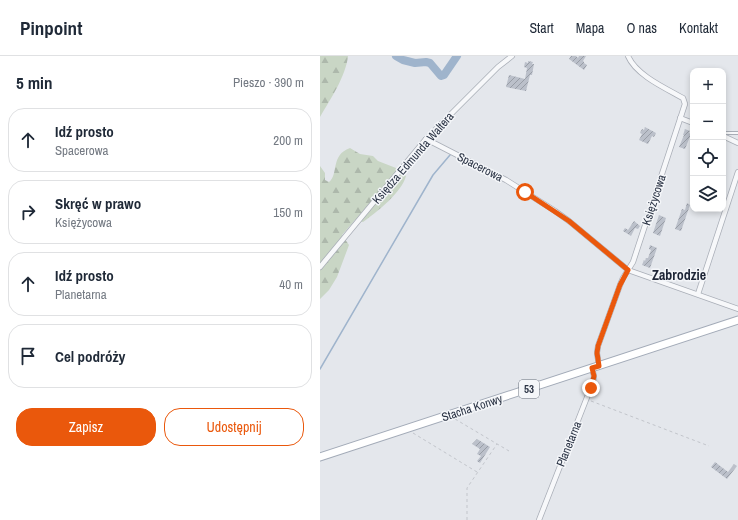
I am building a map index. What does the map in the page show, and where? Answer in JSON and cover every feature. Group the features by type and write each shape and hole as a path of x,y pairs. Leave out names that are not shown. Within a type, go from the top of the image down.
{"main road":[{"name":"Stacha Konwy","path":"320,458 738,320"}],"street":[{"name":"Księdza Edmunda Waltera","path":"320,267 426,139 498,67 512,56"},
{"name":"Księżycowa","path":"596,367 598,346 620,285 634,262 685,104 682,98 633,66 628,56"},
{"path":"680,118 690,123"},
{"path":"726,137 738,143"},
{"name":"Spacerowa","path":"426,139 506,180 554,211 569,221 628,270"},
{"path":"698,294 738,172"},
{"path":"628,270 738,309"},
{"name":"Planetarna","path":"539,520 587,399 596,367"}],"lane":[{"path":"726,135 738,133"}],"path":[{"path":"587,399 709,446"},
{"path":"450,415 457,421 509,451"},
{"path":"408,428 418,437 477,472"},
{"path":"468,520 467,490 477,472 497,444"}],"green space":[{"path":"320,56 348,56 347,64 341,80 320,117"},
{"path":"350,148 360,154 373,156 378,161 396,168 406,176 404,182 388,202 363,222 355,220 342,235 349,245 337,277 329,290 320,299 320,166 325,173 325,180 329,182 332,179 337,160 340,155"}],"building":[{"path":"571,56 576,56 578,58 579,56 586,56 583,61 587,65 584,70 569,59"},
{"path":"528,61 533,62 532,64 534,64 532,75 530,75 526,91 506,87 509,75 525,79 527,68 524,67 525,62 528,63"},
{"path":"645,127 656,133 654,137 652,136 648,144 639,140 642,134 640,133"},
{"path":"685,129 690,131 690,136 685,149 679,147"},
{"path":"687,203 690,205 681,231 675,229 682,209 685,210"},
{"path":"659,215 666,218 660,236 653,233"},
{"path":"634,221 640,226 638,229 635,228 631,236 623,231 625,228 628,230"},
{"path":"650,245 657,248 650,268 642,265 644,260 645,261 646,258 648,258 651,250 649,249"},
{"path":"477,439 490,447 480,463 477,461 481,456 477,454 480,449 472,444"},
{"path":"715,462 728,472 734,464 737,466 727,479 711,467"}],"waterway":[{"path":"396,56 403,60 415,63 430,63 441,76 444,75 457,56"},
{"path":"320,369 433,175 450,155"}],"district":[{"name":"Zabrodzie","path":"679,275"}],"route":[{"path":"525,192 569,221 628,270 620,285 598,346 597,353 599,366 592,368 594,376 591,388"}]}
